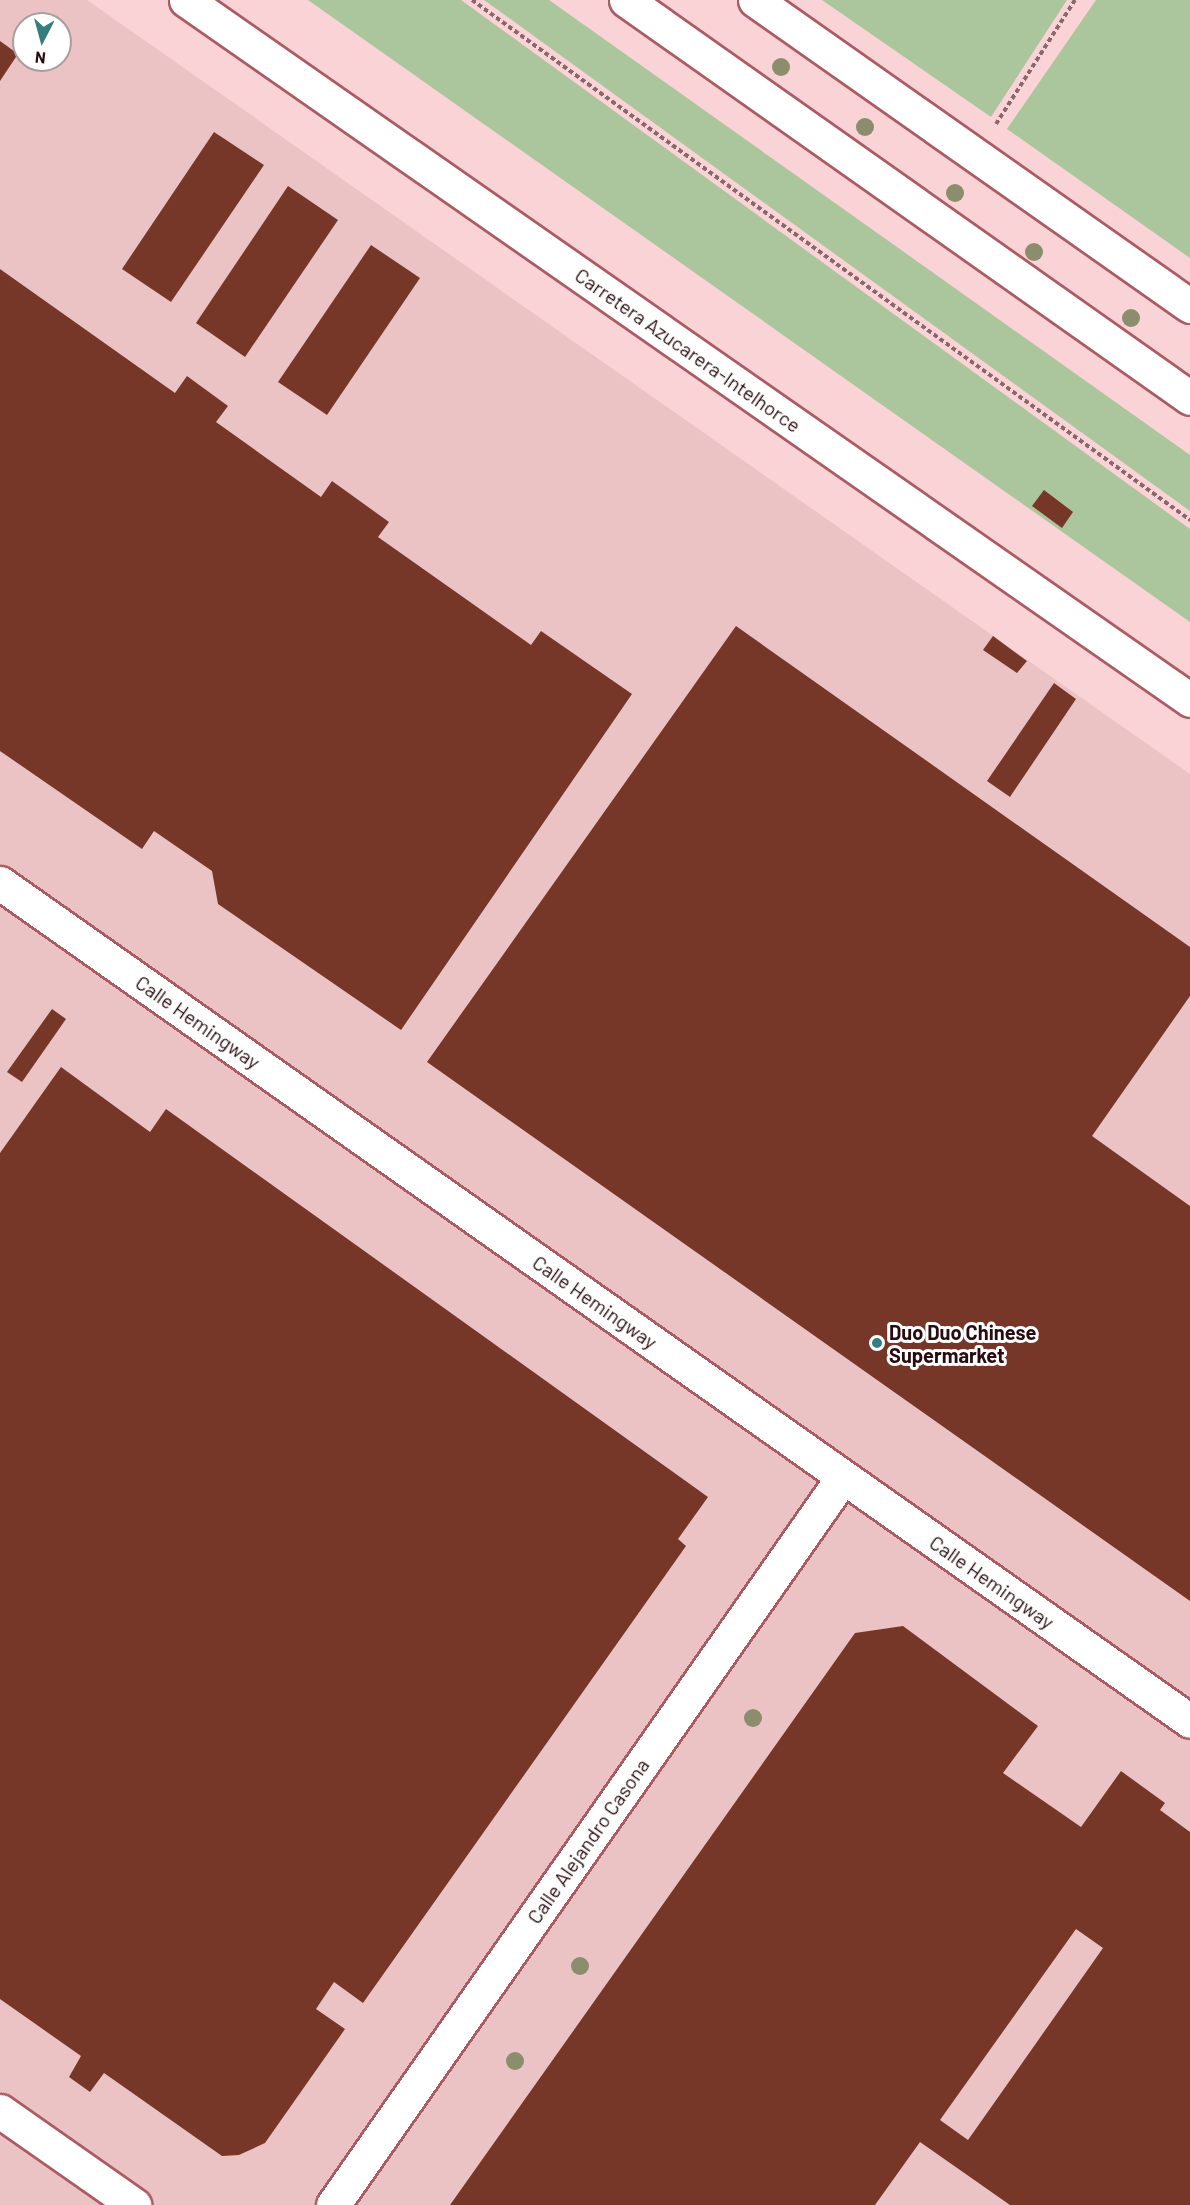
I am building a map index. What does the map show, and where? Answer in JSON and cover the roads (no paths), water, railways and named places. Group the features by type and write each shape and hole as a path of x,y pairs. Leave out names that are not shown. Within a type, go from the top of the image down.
{"street":[{"name":"Carretera Azucarera-Intelhorce","path":"186,0 1190,700"},
{"path":"626,0 1190,398"},
{"path":"755,0 1190,306"},
{"name":"Calle Hemingway","path":"0,883 1190,1721"},
{"name":"Calle Alejandro Casona","path":"333,2205 843,1477"},
{"path":"0,2111 134,2205"}],"place":[{"name":"Duo Duo Chinese Supermarket","path":"877,1343"}]}
